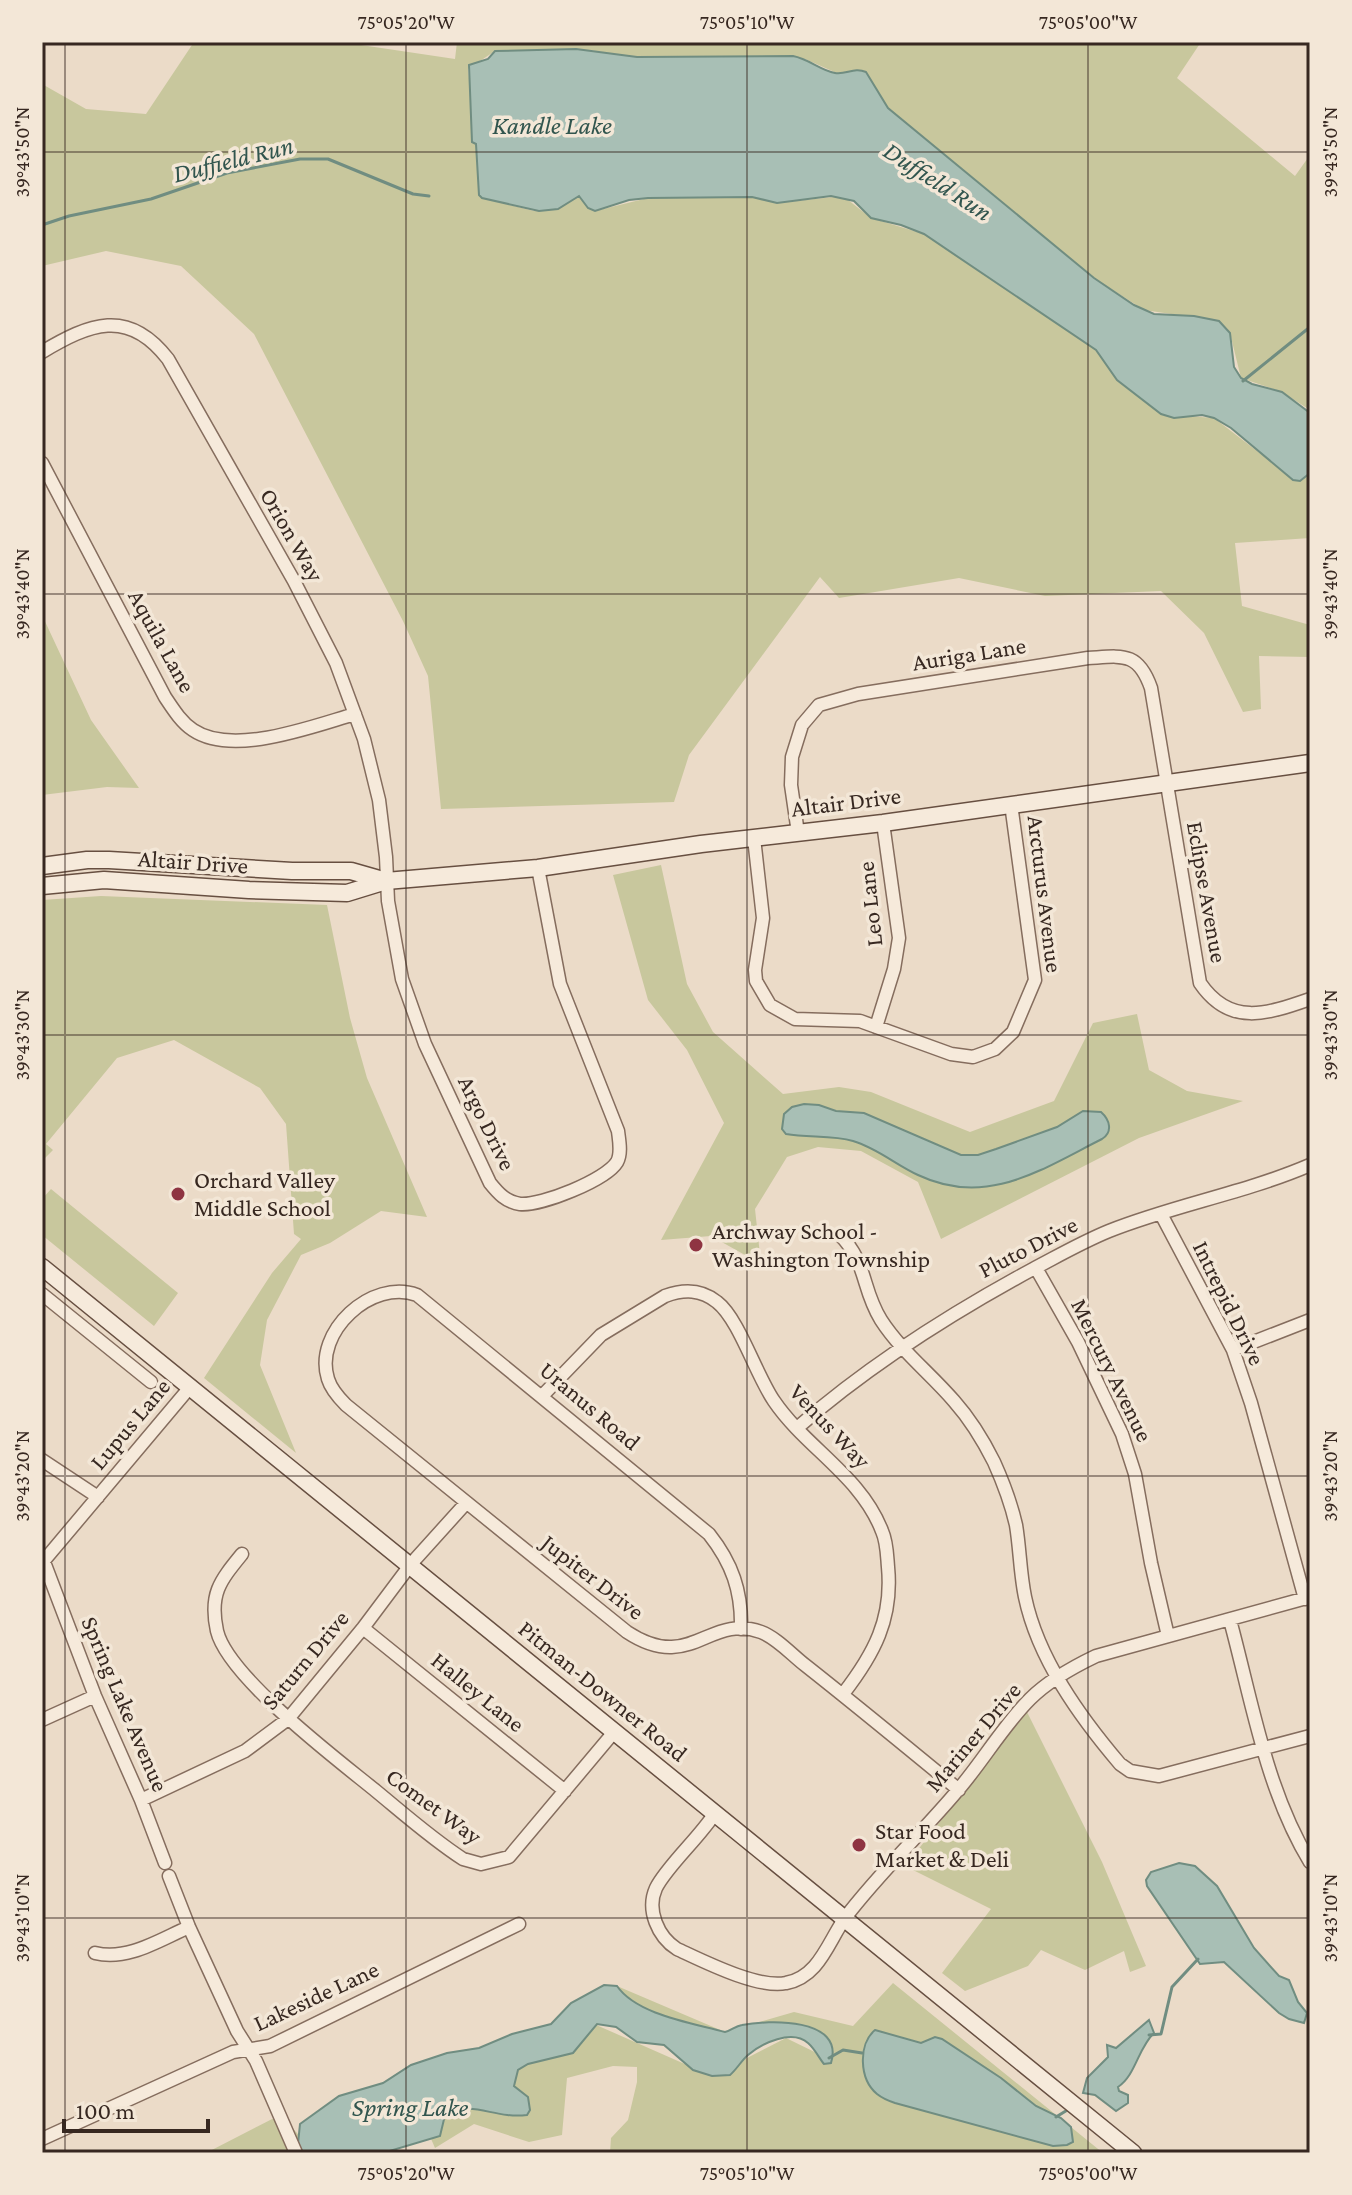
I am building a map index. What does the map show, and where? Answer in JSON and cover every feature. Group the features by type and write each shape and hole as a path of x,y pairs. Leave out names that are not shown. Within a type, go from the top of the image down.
{"street":[{"name":"Orion Way","path":"42,352 92,326 107,325 149,338 168,359 314,618 336,663 355,714 379,800 386,881"},
{"name":"Aquila Lane","path":"42,463 165,697 182,722 194,732 224,739 272,737 355,714"},
{"name":"Auriga Lane","path":"798,833 791,785 792,757 802,725 819,705 858,694 1088,658 1124,657 1134,660 1142,668 1151,688 1166,782"},
{"name":"Altair Drive","path":"42,886 104,880 347,893 386,881 538,868 1310,763"},
{"name":"Eclipse Avenue","path":"1166,782 1200,983 1212,1000 1239,1012 1259,1013 1310,999"},
{"name":"Arcturus Avenue","path":"754,838 763,918 756,981 765,998 777,1010 795,1019 847,1019 951,1054 973,1057 995,1049 1013,1032 1034,988 1036,969 1011,804"},
{"name":"Leo Lane","path":"876,1027 894,969 899,938 883,823"},
{"name":"Altair Drive","path":"42,866 109,860 292,871 351,871 386,881"},
{"name":"Argo Drive","path":"386,881 400,971 425,1044 490,1183 508,1201 530,1204 551,1199 609,1170 620,1153 618,1131 560,984 538,868"},
{"name":"Pluto Drive","path":"797,1428 901,1347 960,1309 1060,1253 1109,1231 1265,1184 1310,1165"},
{"name":"Intrepid Drive","path":"1161,1214 1233,1350 1307,1598"},
{"path":"839,1234 854,1249 872,1304 901,1347 953,1399 992,1459 1015,1523 1025,1598 1043,1650 1058,1678 1106,1748 1130,1771 1159,1776 1310,1736"},
{"name":"Pitman-Downer Road","path":"42,1267 1133,2153"},
{"name":"Mercury Avenue","path":"1036,1268 1078,1342 1122,1434 1135,1474 1168,1636"},
{"name":"Uranus Road","path":"352,1312 367,1298 377,1294 402,1291 417,1295 543,1395 709,1534 722,1551 736,1581 741,1629"},
{"name":"Venus Way","path":"543,1395 592,1343 665,1296 697,1292 707,1295 724,1309 769,1395 797,1428 857,1487 883,1532 890,1598 886,1618 867,1664 843,1694"},
{"path":"42,1294 151,1382"},
{"name":"Jupiter Drive","path":"352,1312 327,1348 327,1376 333,1390 346,1405 466,1503 642,1642 659,1647 683,1647 716,1633 741,1629"},
{"path":"1233,1350 1310,1320"},
{"name":"Lupus Lane","path":"43,1563 191,1386"},
{"path":"42,1460 98,1497"},
{"name":"Saturn Drive","path":"141,1800 245,1751 288,1719 411,1564 466,1503"},
{"name":"Comet Way","path":"242,1554 219,1581 215,1605 218,1633 227,1653 288,1719 449,1850 472,1863 492,1863 509,1857 614,1732"},
{"name":"Spring Lake Avenue","path":"43,1563 95,1696 141,1800 189,1927 237,2031 256,2061 296,2153"},
{"name":"Mariner Drive","path":"715,1813 658,1883 653,1914 668,1944 747,1977 779,1984 790,1983 808,1972 823,1956 844,1919 959,1790 1025,1704 1058,1678 1096,1656 1307,1598"},
{"path":"1230,1620 1264,1748 1286,1815 1310,1862"},
{"name":"Halley Lane","path":"363,1628 565,1791"},
{"path":"741,1629 762,1632 771,1638 959,1790"},
{"path":"42,1720 95,1696"},
{"name":"Lakeside Lane","path":"42,2139 233,2052 270,2046 519,1924"},
{"path":"95,1953 123,1955 189,1927"}],"green space":[{"path":"194,42 341,42 455,59 457,42 1201,42 1177,78 1295,176 1310,155 1310,410 1282,392 1241,378 1230,333 1219,321 1144,310 1094,278 888,108 866,72 839,74 805,59 637,57 588,50 495,51 468,69 482,198 534,211 578,196 595,211 648,198 752,197 777,203 843,196 871,218 924,234 1091,346 1102,356 1117,380 1161,414 1214,418 1296,481 1310,472 1310,538 1235,543 1242,606 1310,625 1310,657 1259,656 1261,709 1243,712 1204,633 1161,591 1045,596 959,578 839,598 820,577 689,755 674,802 441,809 428,676 403,621 254,334 181,266 106,251 42,266 42,84 86,109 146,114"},
{"path":"42,615 91,720 139,788 107,787 42,795"},
{"path":"661,865 687,984 713,1032 783,1094 839,1087 871,1092 970,1132 1054,1101 1093,1023 1137,1014 1149,1070 1187,1091 1243,1101 1139,1138 941,1239 918,1182 861,1151 818,1147 787,1157 755,1209 761,1264 711,1236 661,1240 724,1123 687,1050 648,1000 613,875"},
{"path":"101,896 327,905 350,1018 367,1078 427,1217 381,1211 330,1243 301,1255 267,1320 260,1365 296,1453 204,1378 272,1273 301,1239 294,1234 286,1124 260,1088 174,1040 117,1058 46,1144 53,1150 42,1161 42,900"},
{"path":"51,1189 178,1293 154,1326 42,1235 42,1199"},
{"path":"1027,1712 1102,1862 1146,1966 1130,1972 1124,1951 1085,1970 1041,1950 1028,1966 965,1991 942,1973 991,1909 905,1866"},
{"path":"893,1983 1103,2153 610,2153 611,2138 628,2120 637,2082 637,2067 613,2066 567,2078 562,2135 529,2142 474,2124 435,2148 426,2127 448,2101 518,2112 513,2069 594,2024 712,2076 786,2038 831,2060 822,2034 709,2044 582,1999 617,1986 725,2032 794,2012 853,2026"},
{"path":"280,2115 310,2153 206,2153"}],"water":[{"name":"Kandle Lake","path":"576,49 637,57 793,56 835,73 866,72 888,108 1094,278 1134,305 1154,314 1219,321 1230,333 1234,367 1241,378 1282,392 1310,413 1310,473 1300,481 1293,480 1231,428 1214,418 1202,415 1174,418 1161,414 1117,380 1096,350 924,234 871,218 854,201 831,196 777,203 752,197 648,198 629,200 595,211 588,208 579,196 558,209 539,211 482,198 479,195 476,144 472,142 469,65 488,59 495,51"},
{"path":"804,1104 864,1113 961,1155 978,1155 1057,1127 1083,1111 1101,1112 1109,1129 1102,1139 1036,1172 1013,1181 967,1188 918,1175 853,1141 786,1134 782,1129 784,1114 792,1107"},
{"path":"1179,1863 1195,1866 1217,1886 1254,1948 1279,1976 1289,1980 1298,2002 1307,2013 1304,2023 1279,2013 1224,1962 1200,1964 1147,1886 1146,1880 1151,1872"},
{"name":"Spring Lake","path":"604,1985 617,1986 626,1996 652,2011 725,2032 740,2026 769,2022 816,2029 827,2037 832,2048 831,2063 824,2064 810,2045 801,2039 786,2037 754,2050 730,2075 712,2076 693,2070 664,2045 637,2042 616,2027 597,2024 573,2053 528,2064 518,2070 514,2086 528,2097 530,2110 527,2115 457,2109 446,2111 440,2136 383,2153 301,2153 298,2144 300,2124 339,2096 383,2083 411,2065 447,2053 479,2048 512,2034 551,2024 571,2003"},
{"path":"1149,2020 1154,2033 1129,2076 1118,2087 1119,2091 1128,2095 1128,2103 1116,2111 1095,2095 1083,2093 1087,2078 1108,2057 1107,2045 1116,2048"},
{"path":"875,2030 921,2043 935,2037 942,2039 1001,2078 1036,2106 1061,2118 1071,2127 1073,2142 1053,2146 883,2098 871,2088 864,2071 863,2052"}],"waterway":[{"name":"Duffield Run","path":"42,225 69,216 151,199 227,173 300,159 328,159 413,194 429,196"},
{"path":"1243,381 1310,327"},
{"path":"1149,2035 1161,2034 1172,1987 1198,1959"},
{"path":"829,2058 843,2050 862,2053"},
{"path":"1056,2117 1069,2109"}],"place":[{"name":"Orchard Valley Middle School","path":"178,1194"},
{"name":"Archway School - Washington Township","path":"696,1245"},
{"name":"Star Food Market & Deli","path":"859,1845"}]}
